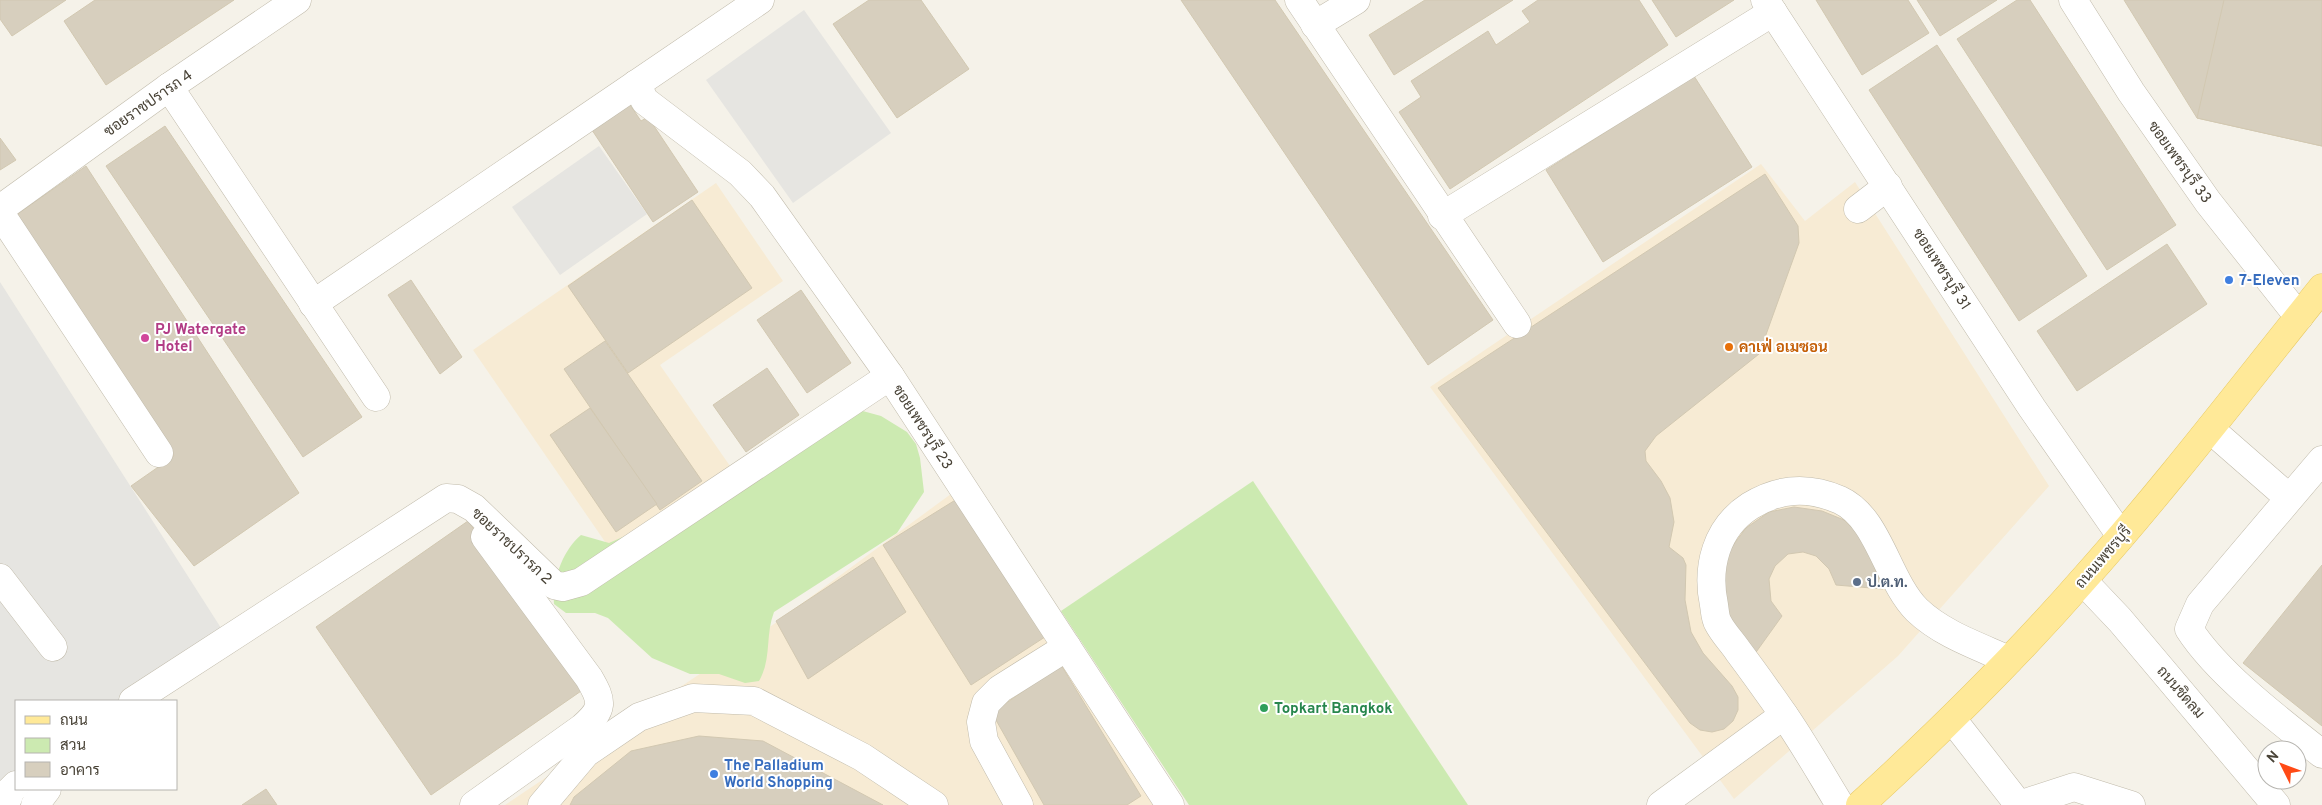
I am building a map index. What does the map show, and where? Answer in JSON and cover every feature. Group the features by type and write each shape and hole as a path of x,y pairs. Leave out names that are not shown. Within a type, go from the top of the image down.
{"main road":[{"name":"ถนนเพชรบุรี","path":"1860,805 1952,720 2083,581 2210,428 2322,288"}],"street":[{"name":"ซอยราชปรารภ 4","path":"0,209 169,87 297,0"},
{"path":"313,304 760,0"},
{"path":"1299,0 1442,216 1517,324"},
{"path":"1315,26 1356,0"},
{"name":"ซอยเพชรบุรี 33","path":"2072,0 2131,92 2208,202 2299,316"},
{"path":"1442,216 1769,6"},
{"name":"ซอยเพชรบุรี 31","path":"1769,6 2032,408 2121,536"},
{"name":"ซอยเพชรบุรี 23","path":"636,84 646,101 740,173 762,196 890,376 1170,805"},
{"path":"169,87 376,397"},
{"path":"1858,209 1888,186"},
{"path":"0,213 159,453"},
{"name":"ซอยราชปรารภ 2","path":"135,700 446,498 458,499 474,508 554,585 571,586 581,582 890,376"},
{"path":"2210,428 2289,498"},
{"path":"2322,460 2200,604 2189,629 2201,647 2278,719 2322,754"},
{"path":"1840,805 1784,715 1718,622 1710,579 1714,552 1724,532 1739,514 1765,497 1789,490 1817,493 1841,501 1860,516 1873,535 1901,590 1916,609 1929,620 1954,635 2009,660"},
{"path":"168,700 440,512 450,510 460,512 480,529 589,678 598,694 600,707 595,717 582,728 474,805"},
{"path":"0,578 53,647"},
{"name":"ถนนชิดลม","path":"2083,581 2120,620 2241,761 2276,805"},
{"path":"1019,805 984,741 981,722 986,703 1000,689 1067,647"},
{"path":"542,805 586,754 594,748 639,717 693,698 754,701 862,757 934,805"},
{"path":"1661,805 1784,715"},
{"path":"1952,720 2019,805 2074,787 2131,805"},
{"path":"5,805 11,790 15,786"},
{"path":"34,805 45,790"}],"shaded area":[{"path":"804,10 891,133 793,203 706,80"},
{"path":"599,146 647,214 560,275 512,207"},
{"path":"1761,164 1805,221 1855,182 2049,486 1898,656 1734,799 1430,387"},
{"path":"716,183 783,281 660,365 730,466 610,549 473,350"},
{"path":"0,282 221,628 118,700 15,700 15,773 0,783"},
{"path":"955,491 1157,805 505,805 774,624"}],"green space":[{"path":"859,410 881,416 907,432 916,444 920,458 924,492 897,533 774,612 771,621 766,664 759,681 745,683 719,674 690,674 652,658 608,618 595,613 566,613 554,604 555,585 560,566 569,549 581,535 609,543 650,525"},
{"name":"Topkart Bangkok","path":"1253,481 1468,805 1189,805 1061,611"}],"building":[{"path":"0,0 66,0 12,36 0,19"},
{"path":"95,0 234,0 106,85 64,21"},
{"path":"869,0 921,0 969,69 897,118 833,24"},
{"path":"1181,0 1275,0 1493,320 1428,365"},
{"path":"1425,0 1513,0 1394,75 1369,35"},
{"path":"1538,0 1639,0 1668,45 1450,189 1399,112 1421,97 1411,81 1488,31 1496,45 1530,22 1522,11"},
{"path":"1652,0 1734,0 1676,37"},
{"path":"1816,0 1908,0 1929,33 1862,75"},
{"path":"1917,0 1997,0 1940,36"},
{"path":"2017,0 2030,0 2176,225 2107,270 1957,39"},
{"path":"2124,0 2322,0 2322,146 2197,118"},
{"path":"2224,0 2322,0 2322,146 2197,118"},
{"path":"1937,45 2087,276 2019,321 1869,90"},
{"path":"1694,76 1752,167 1603,262 1546,170"},
{"path":"626,99 641,121 648,117 698,192 653,222 588,124"},
{"path":"165,126 362,417 303,457 106,166"},
{"path":"0,138 16,160 0,170"},
{"name":"PJ Watergate Hotel","path":"86,166 299,493 194,566 131,486 174,456 9,220"},
{"path":"1765,174 1798,226 1799,243 1759,354 1656,436 1645,451 1646,461 1661,481 1670,498 1674,522 1669,547 1683,558 1686,565 1685,600 1691,632 1703,653 1732,686 1738,697 1738,710 1733,721 1724,729 1712,732 1700,730 1690,723 1438,388"},
{"path":"692,200 752,288 628,373 568,286"},
{"path":"2167,244 2207,304 2077,391 2037,331"},
{"path":"411,280 462,357 440,374 388,295"},
{"path":"801,290 851,363 807,393 757,320"},
{"path":"605,341 702,481 660,510 564,369"},
{"path":"767,368 799,415 746,452 713,405"},
{"path":"590,408 657,504 616,532 550,435"},
{"path":"957,499 1048,635 971,685 883,545"},
{"name":"ป.ต.ท.","path":"1794,507 1822,511 1844,520 1863,538 1883,589 1836,585 1829,569 1816,556 1803,552 1788,554 1775,566 1769,579 1771,601 1782,616 1754,655 1736,632 1724,604 1724,576 1728,552 1746,528 1769,512"},
{"path":"468,521 584,689 431,795 316,627"},
{"path":"873,557 906,612 808,679 776,621"},
{"path":"2322,565 2322,726 2243,663"},
{"path":"1061,665 1141,796 1127,805 1044,805 992,713"},
{"name":"The Palladium World Shopping","path":"699,736 763,741 883,805 570,805 574,797 631,751"},
{"path":"266,789 277,805 242,805"}],"place":[{"name":"7-Eleven","path":"2229,280"},
{"name":"PJ Watergate Hotel","path":"145,338"},
{"name":"คาเฟ่ อเมซอน","path":"1729,347"},
{"name":"ป.ต.ท.","path":"1857,582"},
{"name":"Topkart Bangkok","path":"1264,708"},
{"name":"The Palladium World Shopping","path":"714,774"}]}
